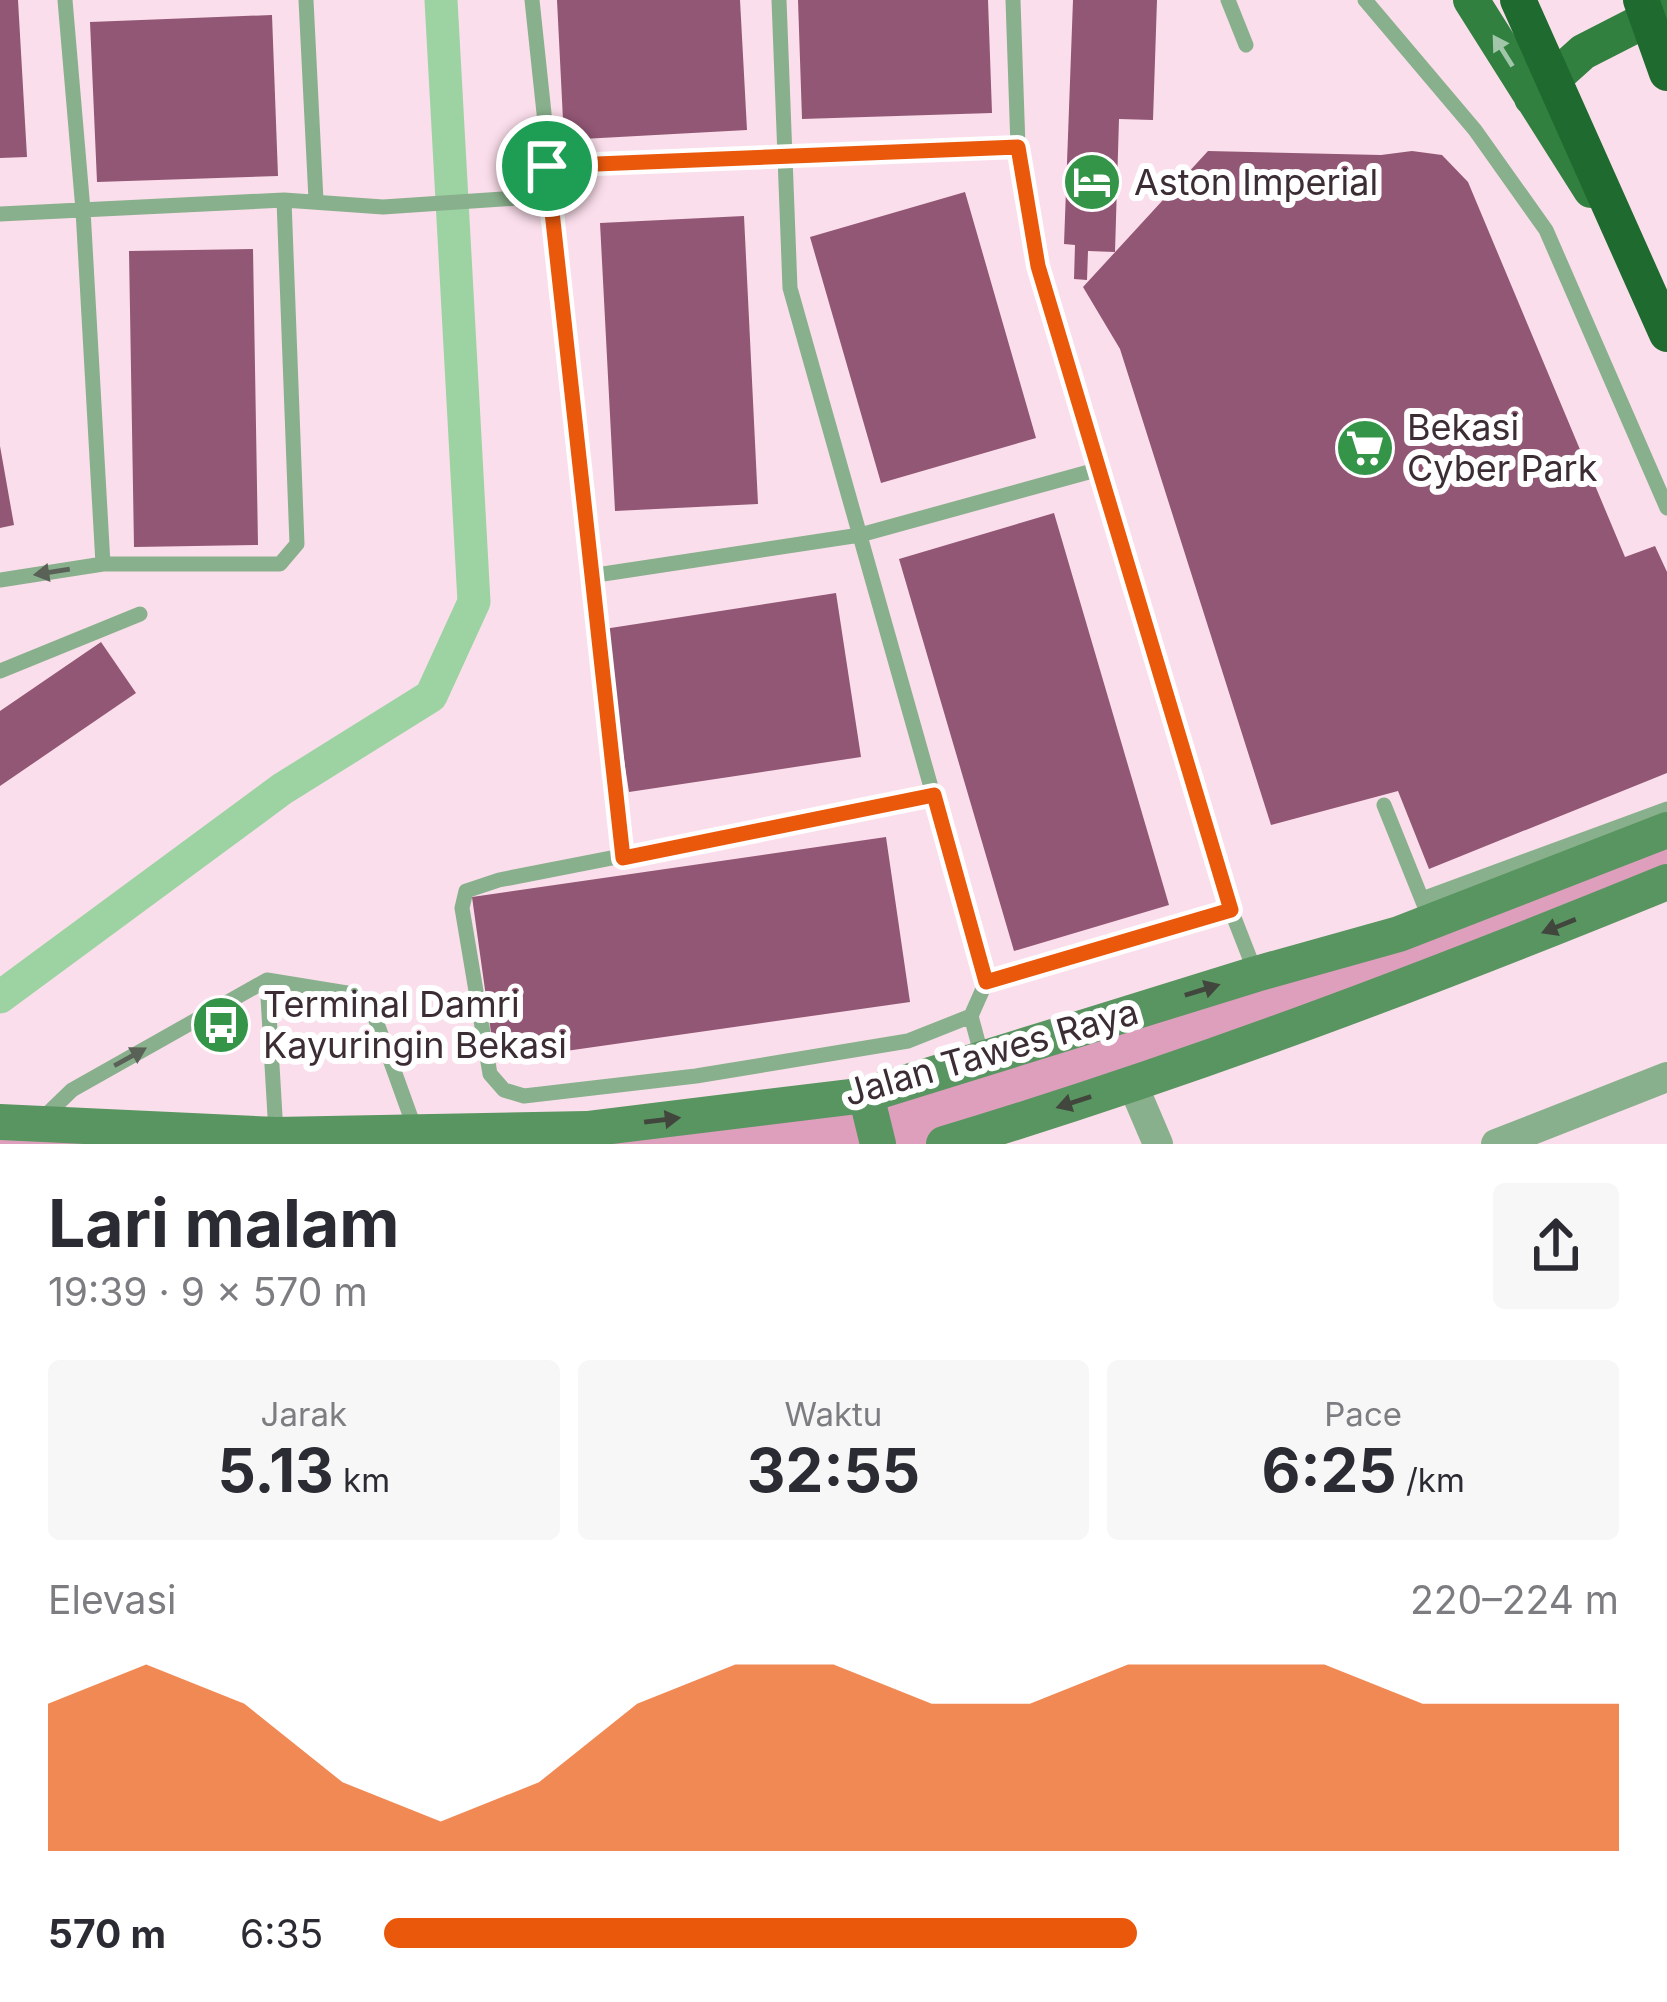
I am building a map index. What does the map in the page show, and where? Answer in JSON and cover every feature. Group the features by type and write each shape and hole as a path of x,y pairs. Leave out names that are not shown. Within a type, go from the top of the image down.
{"highway":[{"path":"1519,0 1667,333"},
{"path":"1648,10 1667,73"}],"main road":[{"path":"1471,0 1634,256 1667,333"},
{"path":"1532,98 1582,52 1648,10"}],"street":[{"name":"Jalan Tawes Raya","path":"18,1124 276,1135 588,1137 866,1095 1256,974 1667,830"},
{"name":"Jalan Tawes Raya","path":"955,1142 1421,982 1667,882"},
{"path":"1417,918 1421,982"},
{"path":"1496,1144 1533,1137 1667,1077"},
{"path":"1132,1083 1158,1144"},
{"path":"866,1095 878,1144"}],"lane":[{"path":"65,0 83,210 103,565"},
{"path":"306,0 316,200"},
{"path":"532,0 623,858"},
{"path":"778,0 790,288 986,982 971,1016 982,1058"},
{"path":"1013,0 1018,147 1038,266 1231,910 1256,974"},
{"path":"1228,0 1246,45"},
{"path":"1365,0 1461,116 1546,230 1667,508"},
{"path":"547,166 1018,147"},
{"path":"0,214 284,200 383,207 550,196"},
{"path":"0,580 103,565 280,564 297,544 284,200"},
{"path":"590,576 860,535 1096,470"},
{"path":"0,670 140,614"},
{"path":"934,795 499,880 464,893 462,908 490,1074 504,1090 524,1096 696,1076 908,1040 971,1016"},
{"path":"1384,805 1417,918 1667,808"},
{"path":"986,982 1231,910"},
{"path":"18,1124 267,980 353,994 374,1015 416,1133"},
{"path":"267,980 276,1135"}],"shaded area":[{"path":"1667,831 1667,882 944,1144 0,1144 0,1122 276,1135 866,1095"}],"building":[{"path":"0,0 18,0 27,157 0,158"},
{"path":"557,0 740,0 747,130 564,140"},
{"path":"798,0 988,0 992,113 802,119"},
{"name":"Aston Imperial","path":"1073,0 1157,0 1153,120 1119,119 1115,252 1088,251 1087,280 1074,279 1075,245 1064,244"},
{"path":"272,15 278,176 97,182 90,22"},
{"name":"Bekasi Cyber Park","path":"1208,151 1381,155 1412,151 1442,155 1468,182 1625,557 1655,546 1667,572 1667,773 1429,869 1398,791 1271,825 1120,349 1083,287"},
{"path":"965,192 1036,438 881,483 810,237"},
{"path":"744,216 758,504 615,511 600,223"},
{"path":"253,249 258,545 134,547 129,251"},
{"path":"0,446 14,525 0,528"},
{"path":"1054,513 1169,905 1014,951 899,559"},
{"path":"836,593 861,757 629,792 604,629"},
{"path":"101,642 136,693 0,786 0,711"},
{"path":"886,837 910,1002 495,1061 472,897"}],"waterway":[{"path":"0,997 282,789 431,696 474,602 441,0"}],"place":[{"name":"Aston Imperial","path":"1092,182"},
{"name":"Bekasi Cyber Park","path":"1365,448"},
{"name":"Terminal Damri Kayuringin Bekasi","path":"221,1025"}],"route":[{"path":"1018,147 1038,266 1231,910 986,982 934,795 623,858 547,166 1018,147"}]}
